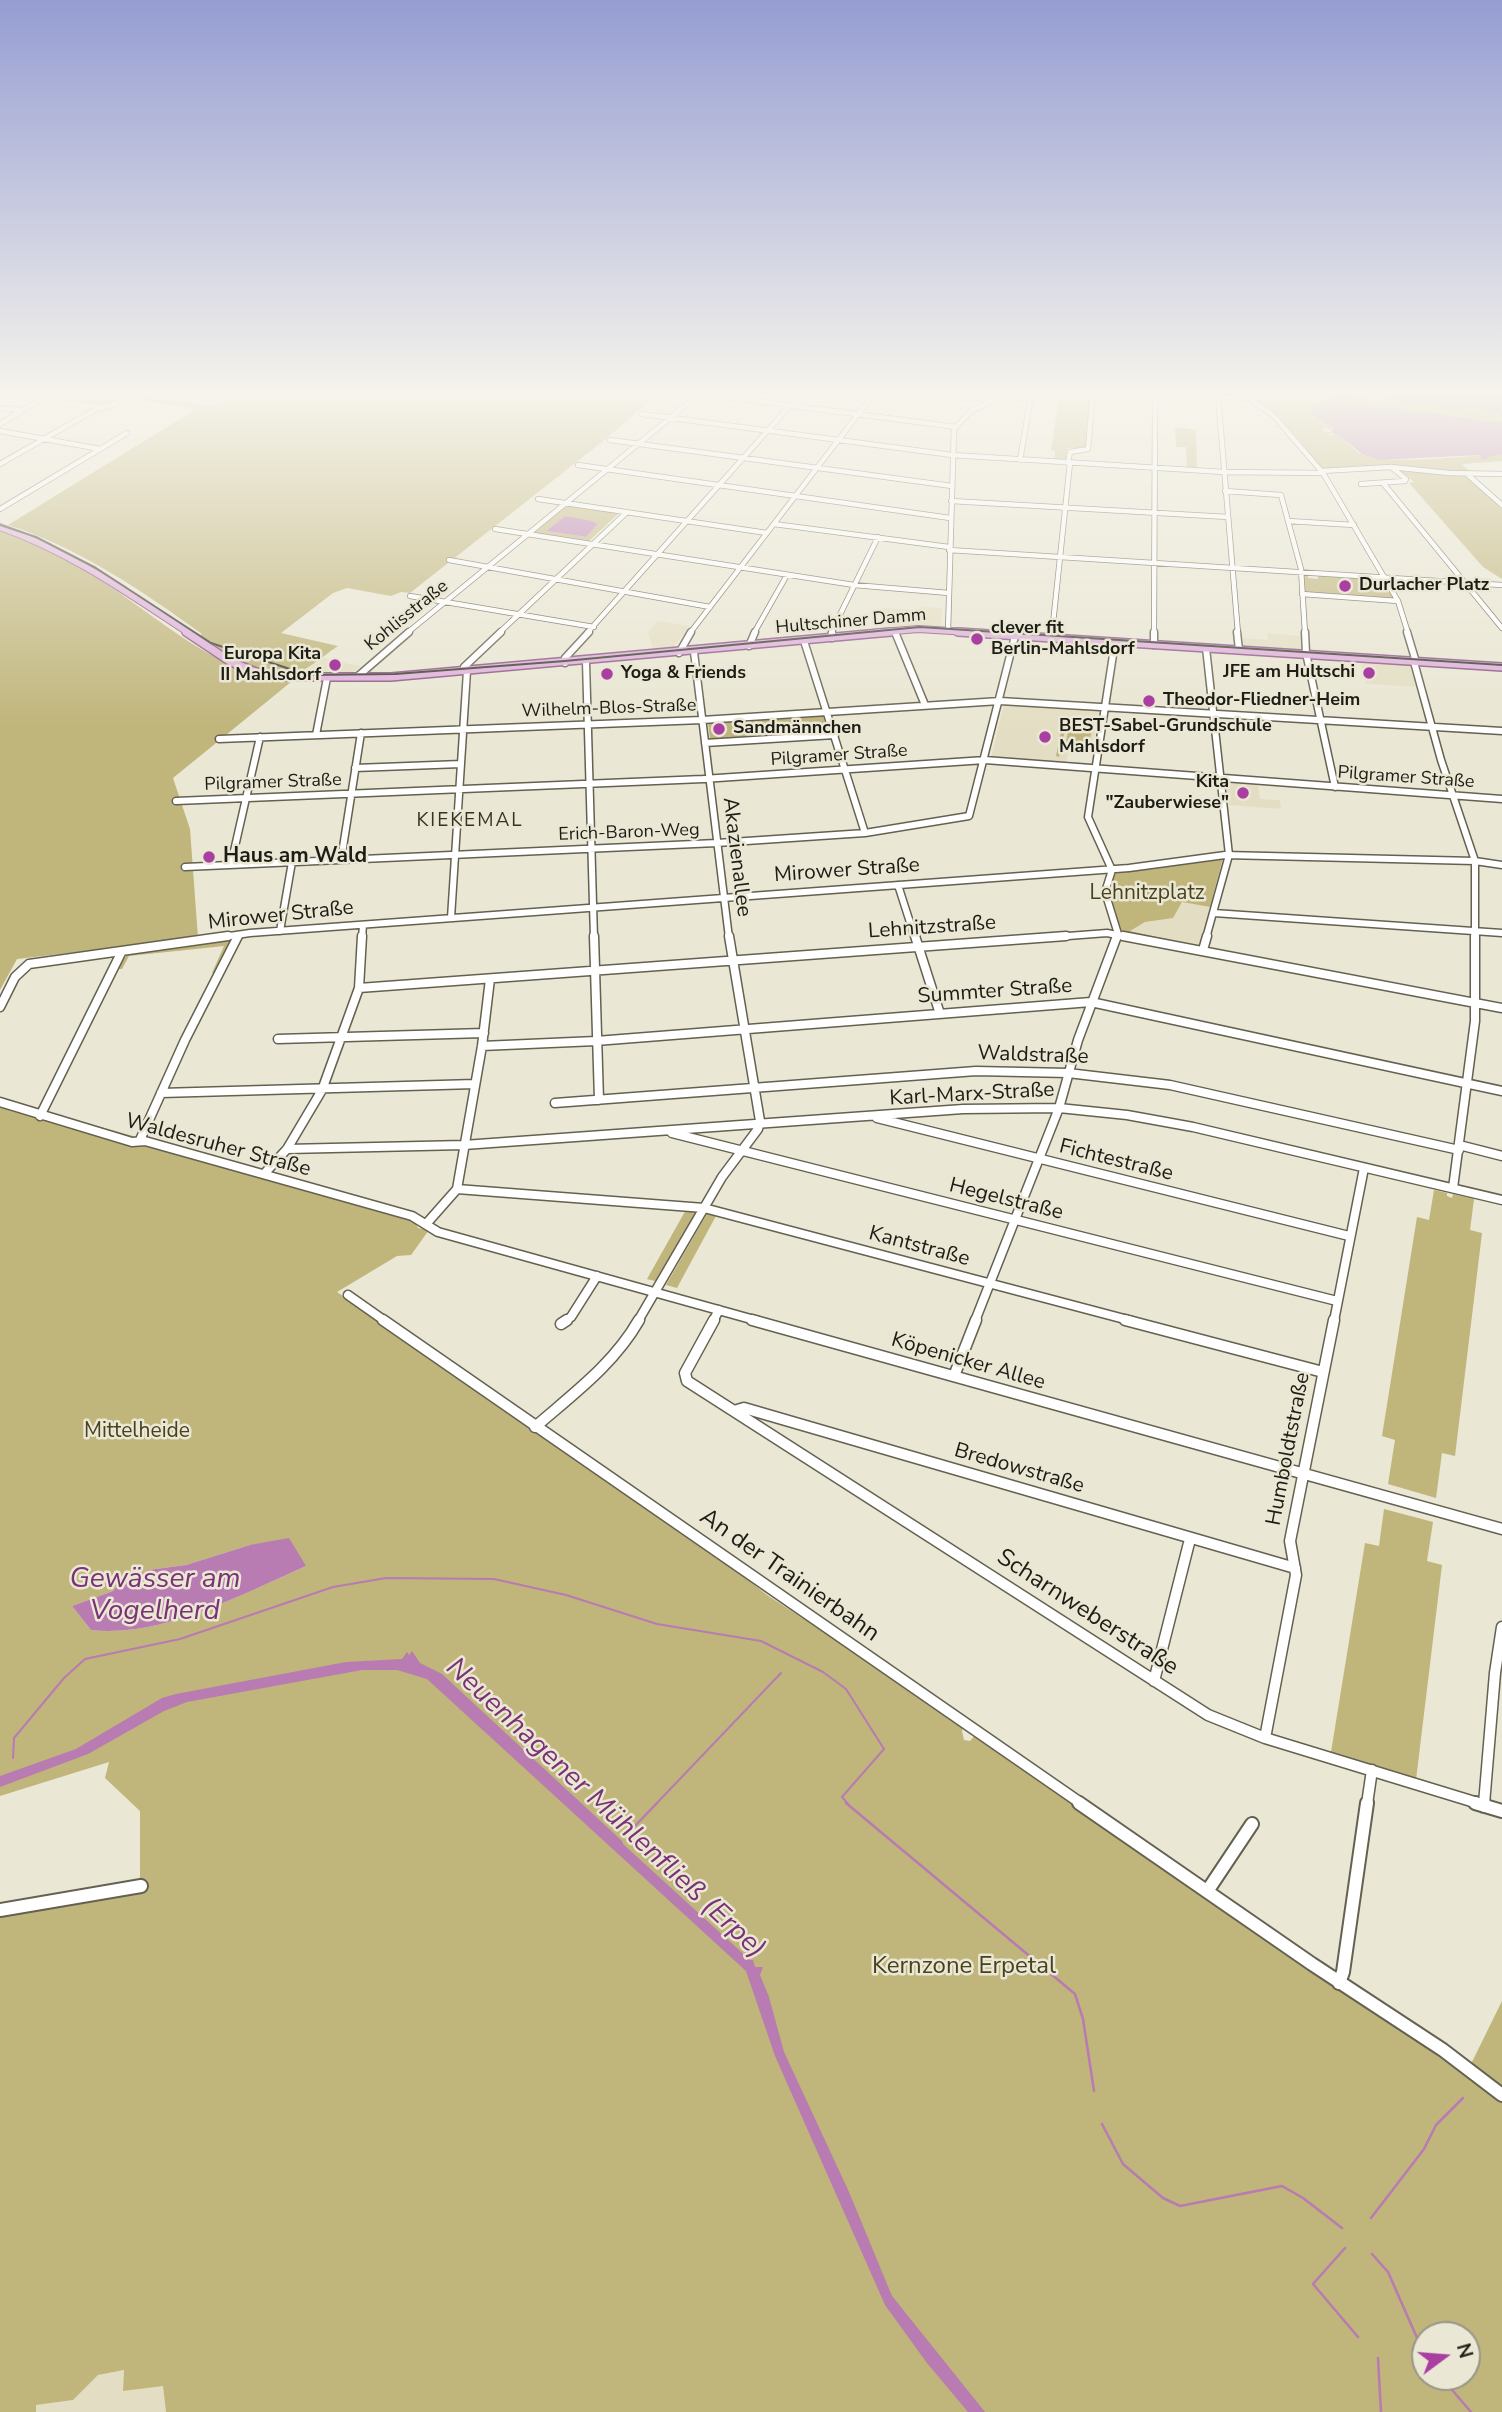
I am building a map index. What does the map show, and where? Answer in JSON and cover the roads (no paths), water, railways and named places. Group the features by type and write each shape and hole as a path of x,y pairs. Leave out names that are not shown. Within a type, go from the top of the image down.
{"main road":[{"name":"Hultschiner Damm","path":"0,527 31,538 105,577 231,663 256,672 287,677 357,677 586,662 895,631 948,631 1502,667"}],"street":[{"name":"Kohlisstraße","path":"357,677 368,665 565,504"},
{"path":"570,504 767,533"},
{"path":"565,663 565,658 704,504"},
{"path":"679,653 678,650 789,504"},
{"path":"848,504 950,518"},
{"path":"948,631 951,504"},
{"path":"993,504 1228,517"},
{"path":"1051,638 1065,504"},
{"path":"1154,645 1155,504"},
{"path":"1227,504 1239,650"},
{"path":"1283,504 1301,572 1308,655 1335,787"},
{"path":"1341,504 1398,601 1432,727 1475,862 1475,1004 1468,1084 1452,1188"},
{"path":"1400,504 1502,628"},
{"path":"451,918 464,729 464,667 627,512"},
{"path":"1288,521 1354,525"},
{"path":"774,524 949,548 1502,585"},
{"path":"495,529 854,585 949,593"},
{"path":"832,638 831,634 878,537"},
{"path":"449,560 710,607"},
{"path":"749,646 787,575"},
{"path":"1302,594 1398,601"},
{"path":"410,596 594,627"},
{"path":"895,631 925,705"},
{"name":"Erich-Baron-Weg","path":"185,867 716,843 865,833 970,816 1015,636"},
{"path":"804,641 865,833"},
{"path":"954,1376 1059,1108 1077,1041 1118,934 1105,892 1112,870 1087,817 1115,642"},
{"path":"1203,950 1229,855 1206,648"},
{"name":"Akazienallee","path":"694,652 723,898 759,1125"},
{"path":"586,662 599,1100"},
{"path":"316,735 327,678"},
{"name":"Wilhelm-Blos-Straße","path":"219,738 702,720 1000,701 1502,731"},
{"path":"341,860 361,733"},
{"path":"705,743 835,735"},
{"path":"231,864 260,737"},
{"name":"Pilgramer Straße","path":"176,801 709,779 985,760 1502,799"},
{"path":"355,768 461,764"},
{"name":"Mirower Straße","path":"0,1007 15,977 29,964 280,931 1112,870 1229,855 1502,865"},
{"path":"280,931 292,862"},
{"path":"898,885 940,1014"},
{"path":"1214,913 1502,933"},
{"path":"264,1174 287,1149 322,1090 359,989 363,925"},
{"name":"Lehnitzstraße","path":"359,989 1118,934 1502,1008"},
{"path":"139,1140 185,1040 238,936"},
{"path":"40,1116 121,953"},
{"path":"427,1223 457,1189 482,1046 490,979"},
{"name":"Summter Straße","path":"482,1046 596,1041 1091,1002 1502,1091"},
{"path":"278,1039 484,1033"},
{"name":"Waldstraße","path":"555,1104 976,1071 1068,1073 1170,1086 1502,1156"},
{"path":"161,1093 475,1084"},
{"name":"Waldesruher Straße","path":"0,1102 132,1142 139,1140 264,1174 412,1216 427,1223"},
{"name":"Karl-Marx-Straße","path":"287,1149 464,1144 963,1109 1059,1108 1169,1122 1502,1200"},
{"name":"Fichtestraße","path":"875,1117 1349,1236"},
{"path":"535,1427 619,1351 657,1292 704,1208 759,1125"},
{"name":"Hegelstraße","path":"667,1131 1337,1301"},
{"name":"Humboldtstraße","path":"1265,1738 1295,1568 1290,1541 1364,1168"},
{"name":"Kantstraße","path":"457,1189 704,1208 1323,1372"},
{"name":"Köpenicker Allee","path":"427,1223 438,1232 1502,1529"},
{"path":"561,1324 571,1317 597,1276"},
{"name":"An der Trainierbahn","path":"348,1295 776,1595 974,1728 1339,1983 1465,2065 1502,2095"},
{"name":"Scharnweberstraße","path":"719,1310 685,1378 691,1385 1220,1721 1265,1738 1502,1811"},
{"name":"Bredowstraße","path":"734,1411 744,1408 1295,1568"},
{"path":"1154,1681 1190,1539"},
{"path":"1484,1806 1499,1634 1502,1627"},
{"path":"1339,1983 1343,1972 1372,1770"},
{"path":"1208,1890 1252,1824"},
{"path":"0,1910 141,1886"}],"water":[{"path":"565,516 598,524 586,537 546,531"},
{"name":"Gewässer am Vogelherd","path":"289,1538 306,1566 229,1601 174,1621 118,1631 91,1630 72,1606 113,1591 124,1578 137,1576 148,1570 186,1565 250,1545"},
{"path":"412,1651 420,1663 442,1674 623,1844 753,1960 755,1967 763,1967 760,1975 784,2052 849,2192 892,2296 985,2412 968,2412 927,2363 885,2305 775,2056 746,1971 427,1679 397,1670 362,1670 187,1702 164,1711 88,1754 0,1787 0,1776 76,1749 162,1698 346,1662 402,1659 407,1652 409,1655"}],"waterway":[{"path":"13,1758 14,1738 64,1678 85,1659 180,1639 333,1587 386,1578 494,1579 566,1595 657,1624 761,1641 823,1672 846,1689 884,1749 842,1797 848,1804"},
{"path":"656,1804 781,1673"},
{"name":"Neuenhagener Mühlenfließ (Erpe)","path":"634,1827 657,1803"},
{"path":"846,1803 1075,1994 1083,2019 1094,2091"},
{"path":"1371,2218 1424,2149 1436,2125 1463,2098"},
{"path":"1102,2124 1123,2164 1163,2198 1180,2206 1282,2186 1303,2198 1342,2228"},
{"path":"1345,2248 1313,2284 1358,2337"},
{"path":"1372,2254 1388,2272 1411,2324"},
{"path":"1378,2358 1381,2412"},
{"path":"1453,2391 1471,2412"}],"tram line":[{"path":"0,525 36,537 96,568 211,643 308,675 395,674 565,661 920,627 1502,665"}],"place":[{"name":"Durlacher Platz","path":"1345,586"},
{"name":"clever fit Berlin-Mahlsdorf","path":"977,639"},
{"name":"Europa Kita II Mahlsdorf","path":"335,665"},
{"name":"JFE am Hultschi","path":"1369,673"},
{"name":"Yoga & Friends","path":"607,674"},
{"name":"Theodor-Fliedner-Heim","path":"1149,701"},
{"name":"Sandmännchen","path":"719,729"},
{"name":"BEST-Sabel-Grundschule Mahlsdorf","path":"1045,737"},
{"name":"Kita \"Zauberwiese\"","path":"1243,793"},
{"name":"Haus am Wald","path":"209,857"}],"district":[{"name":"KIEKEMAL","path":"470,821"}],"park label":[{"name":"Lehnitzplatz","path":"1147,894"},
{"name":"Mittelheide","path":"137,1432"},
{"name":"Kernzone Erpetal","path":"964,1967"}]}
